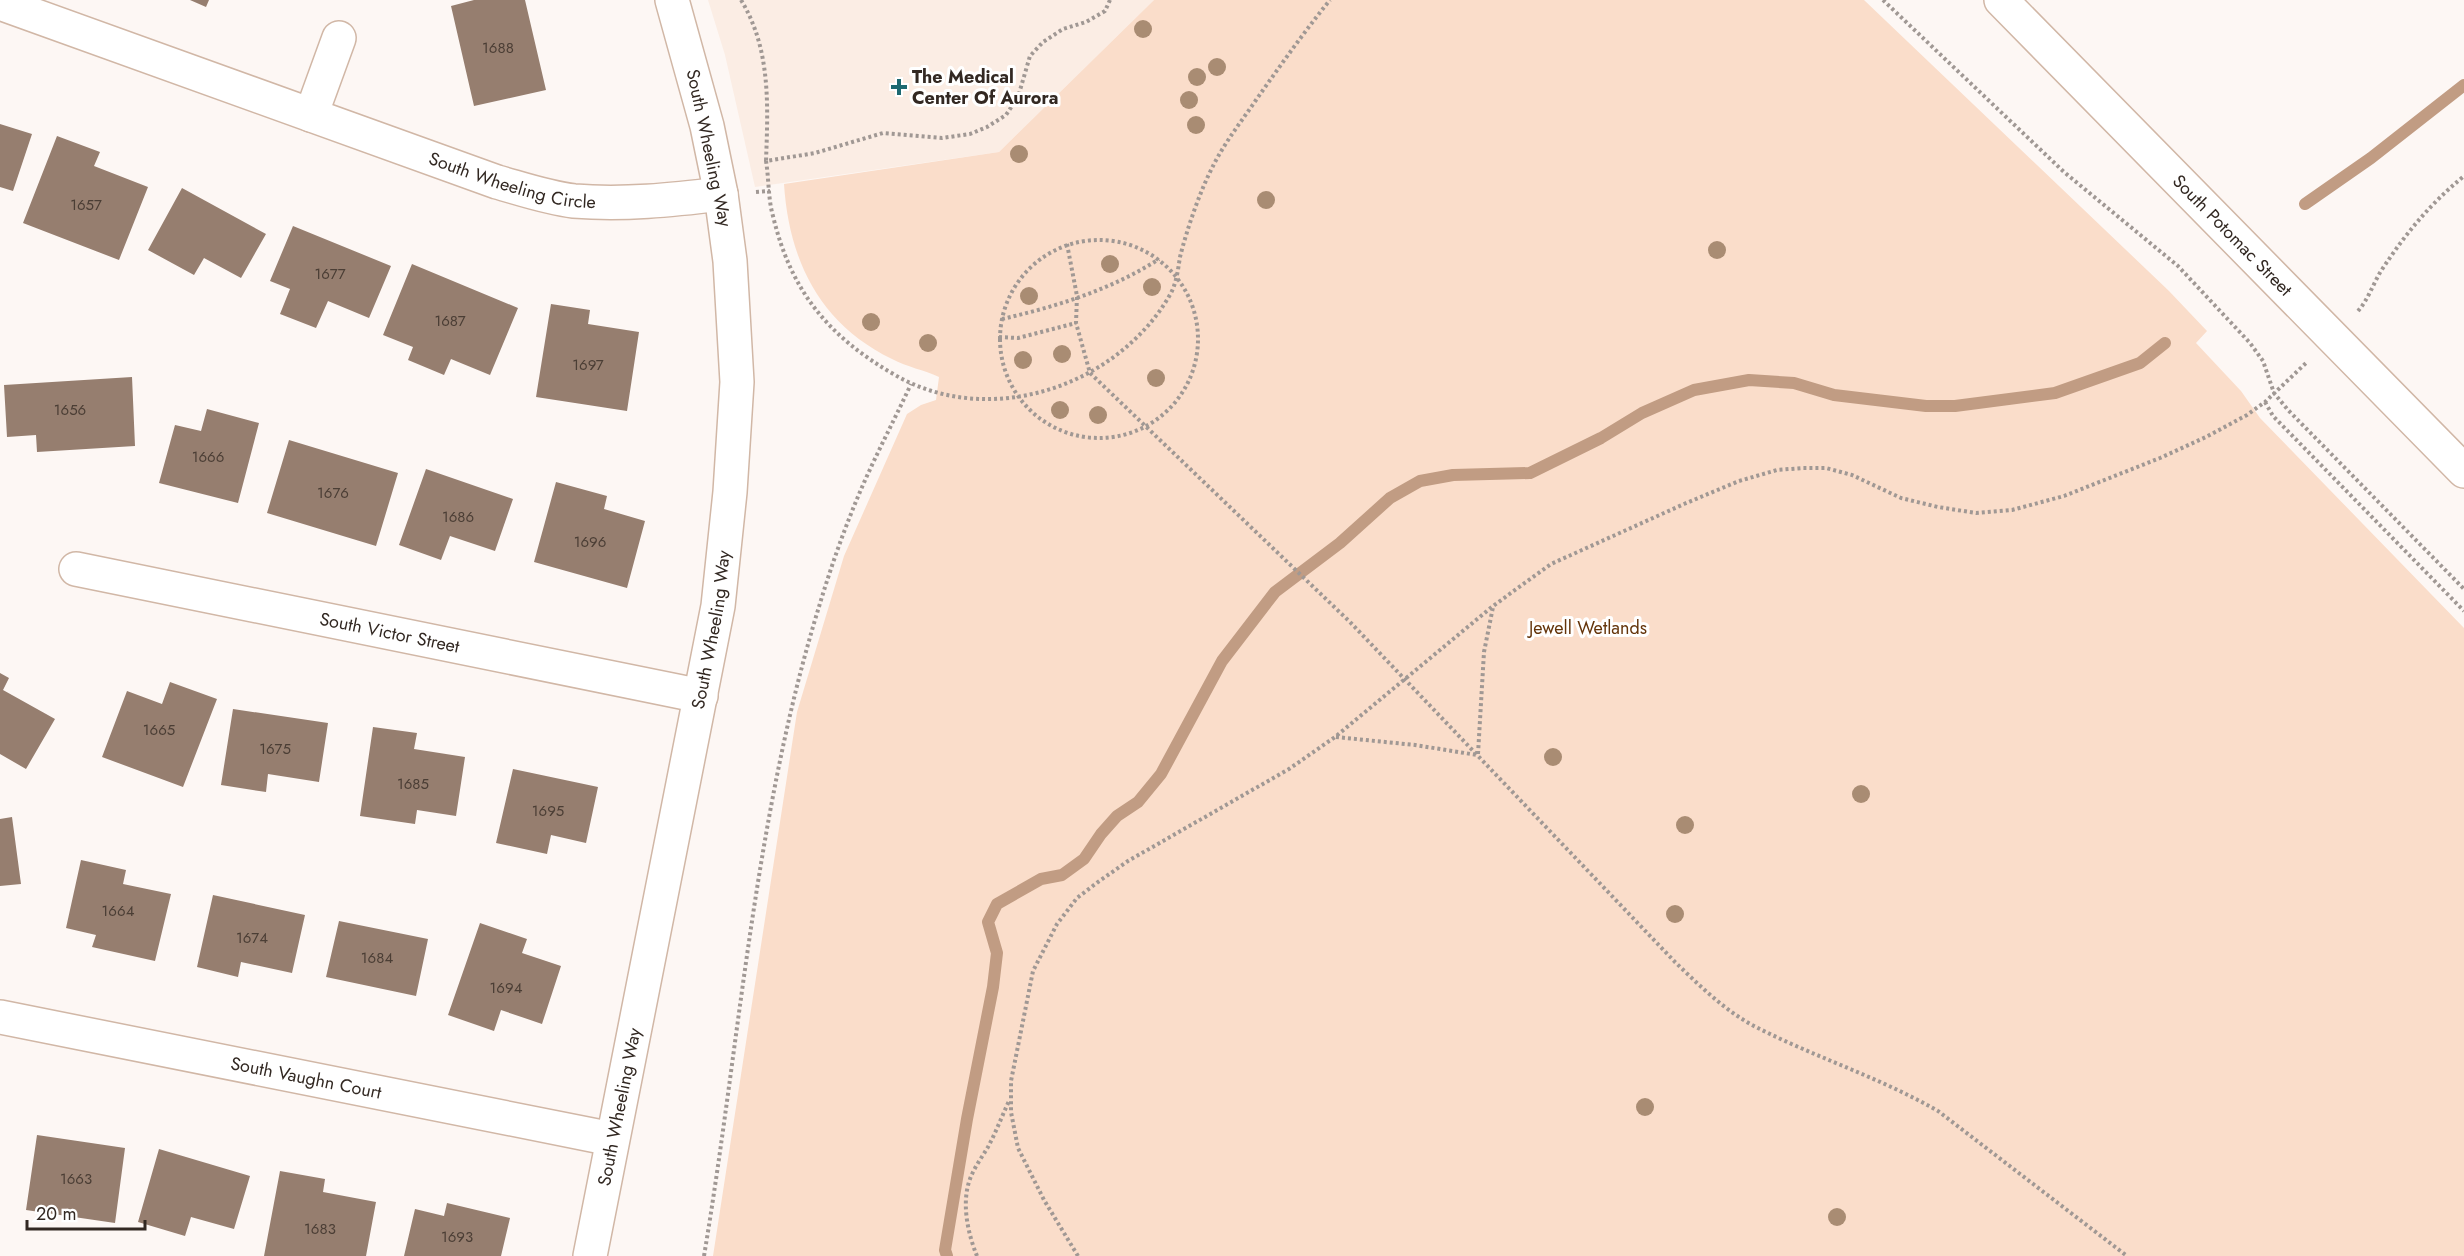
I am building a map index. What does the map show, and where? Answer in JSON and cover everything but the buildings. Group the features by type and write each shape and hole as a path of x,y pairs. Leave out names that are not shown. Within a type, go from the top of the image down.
{"street":[{"name":"South Wheeling Way","path":"590,1256 718,606 730,492 737,382 734,296 721,194 705,116 672,0"},
{"name":"South Potomac Street","path":"2001,0 2464,471"},
{"name":"South Wheeling Circle","path":"0,3 497,182 571,201 645,202 721,194"},
{"path":"311,115 339,38"},
{"name":"South Victor Street","path":"76,569 701,696"},
{"name":"South Vaughn Court","path":"0,1017 612,1139"}],"path":[{"path":"741,0 749,12 761,48 768,88 766,161 772,215 788,261 806,299 825,323 848,344 877,365 910,384 941,394 1000,400 1033,395 1090,373 1122,350 1151,323 1172,291 1181,256 1212,168 1225,145 1302,34 1330,0"},
{"path":"766,161 815,153 883,132 942,138 970,134 1006,115 1018,97 1030,56 1036,49 1063,29 1086,22 1105,11 1110,0"},
{"path":"1883,0 2095,200 2155,245 2178,266 2264,361 2274,393 2288,410 2464,589"},
{"path":"2362,306 2380,272 2412,226 2434,201 2464,176"},
{"path":"1092,239 1114,240 1136,246 1159,259 1177,277 1191,300 1197,322 1198,346 1195,362 1184,391 1168,410 1146,426 1120,436 1102,438 1080,436 1058,429 1038,417 1017,396 1006,377 1002,361 999,338 1001,319 1010,294 1024,273 1042,257 1067,244 1092,239"},
{"path":"1067,244 1077,297 1076,323 1090,373 1350,622 1675,963 1711,996 1752,1025 1905,1092 1938,1111 2127,1256"},
{"path":"1001,319 1043,309 1114,284 1159,259"},
{"path":"999,338 1018,338 1076,323"},
{"path":"704,1256 741,987 787,724 838,548 857,498 910,384"},
{"path":"1078,1256 1044,1200 1018,1148 1011,1112 1011,1081 1033,971 1057,924 1077,898 1128,861 1289,769 1335,737 1493,606 1551,564 1739,481 1777,470 1826,468 1852,475 1901,498 1929,505 1976,513 2012,510 2064,495 2160,458 2216,431 2265,402 2274,393"},
{"path":"2265,402 2273,416 2464,611"},
{"path":"1478,755 1484,652 1493,606"},
{"path":"1335,737 1415,745 1478,755"},
{"path":"977,1256 970,1238 968,1219 967,1195 970,1179 1011,1097"}],"shaded area":[{"name":"The Medical Center Of Aurora","path":"708,0 1154,0 999,152 755,187 725,55"}],"green space":[{"name":"Jewell Wetlands","path":"1154,0 1864,0 2169,291 2207,331 2196,343 2241,391 2260,418 2464,628 2464,1256 713,1256 797,712 844,556 907,414 921,405 936,400 939,377 898,362 867,345 845,328 828,309 801,264 787,212 784,184 999,152"}],"waterway":[{"path":"2305,204 2371,158 2464,85"},
{"path":"947,1256 945,1250 967,1119 993,987 997,953 988,922 997,904 1041,879 1062,875 1084,859 1117,816 1138,802 1161,774 1222,661 1275,592 1340,543 1390,498 1420,481 1453,475 1530,473 1601,438 1642,413 1694,390 1749,380 1794,383 1834,395 1926,406 1955,406 2055,393 2140,363 2165,343"}],"place":[{"name":"The Medical Center Of Aurora","path":"899,87"}]}
